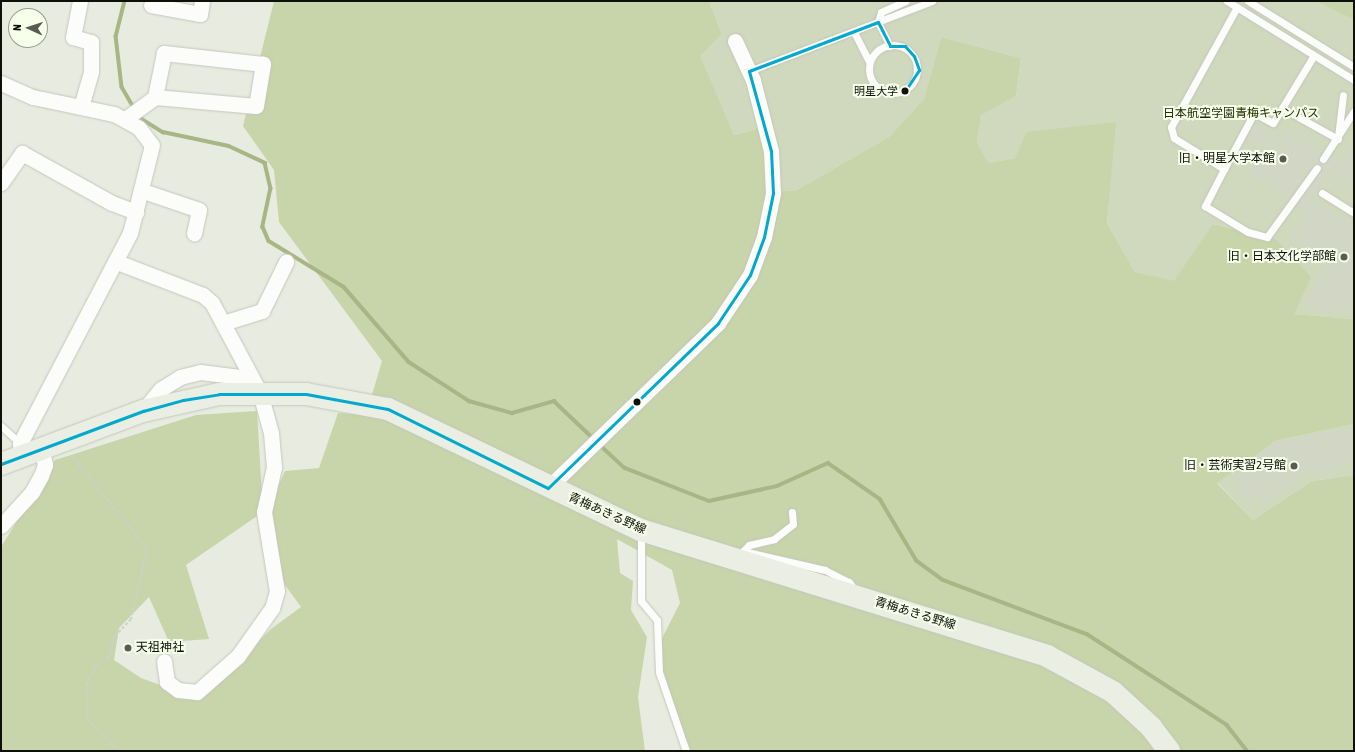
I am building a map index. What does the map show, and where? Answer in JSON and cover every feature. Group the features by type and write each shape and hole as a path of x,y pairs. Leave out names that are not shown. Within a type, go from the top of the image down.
{"main road":[{"name":"青梅あきる野線","path":"14,455 52,447 143,411 219,394 260,393 341,398 388,409 548,488 641,530 1023,647 1073,667 1113,692 1150,727 1169,751"}],"street":[{"path":"80,1 66,35 91,42 91,72 81,107"},
{"path":"151,5 171,5 200,14 202,1"},
{"path":"548,488 718,323 750,275 764,237 773,193 771,151 749,71 735,41"},
{"path":"127,118 155,97 164,54 263,64 256,106 155,97"},
{"path":"1,83 33,97 127,118 149,138 152,145 143,191 117,262 14,455"},
{"path":"1,184 22,153 106,200 136,212"},
{"path":"143,191 199,210 194,233"},
{"path":"117,262 203,295 223,323 260,393 271,433 274,467 264,512 277,591 272,608 238,656 197,692 178,690 167,682 164,661"},
{"path":"223,323 262,311 286,262"},
{"path":"1,526 32,492 41,476 52,447"}],"lane":[{"path":"890,46 878,22 880,12 906,1"},
{"path":"749,71 932,1"},
{"path":"1227,1 1354,80"},
{"path":"1248,1 1354,67"},
{"path":"1224,169 1174,138 1171,126 1237,7"},
{"path":"854,32 870,61"},
{"path":"890,46 905,46 914,56 918,70 905,91 890,94 879,90 868,72 870,61 879,49 890,46"},
{"path":"1314,55 1273,123 1254,113 1204,206 1248,232 1267,237 1309,185 1317,168"},
{"path":"1338,139 1342,95"},
{"path":"1282,108 1338,139"},
{"path":"1323,159 1338,139 1354,111"},
{"path":"1322,193 1354,213"},
{"path":"1,426 14,455"},
{"path":"742,552 749,545 774,539 793,524 792,512"},
{"path":"641,530 641,601 657,620 659,672 686,751"},
{"path":"706,551 715,547 825,570 849,582 859,596"}],"path":[{"path":"52,447 147,549 131,619 114,637 109,657 100,660 87,683 87,719 110,744 123,751"}],"green space":[{"path":"274,1 709,1 722,34 700,56 734,135 760,128 767,190 795,191 889,137 924,99 941,37 1021,58 1016,96 981,115 977,143 989,163 1015,158 1027,132 1116,122 1107,223 1135,272 1174,281 1213,224 1276,239 1311,277 1294,314 1354,319 1354,424 1275,441 1217,483 1253,520 1312,481 1354,475 1354,751 691,751 664,689 657,648 680,603 672,570 617,539 620,573 633,581 631,610 647,637 638,697 645,751 1,751 1,547 55,460 196,415 257,411 263,512 186,565 209,639 169,642 149,597 119,628 114,660 141,678 193,697 221,679 271,629 301,607 285,585 261,524 285,471 319,468 338,413 366,415 382,361 279,222 274,170 243,126"},
{"name":"日本航空学園青梅キャンパス","path":"709,1 1315,1 1354,20 1354,319 1293,314 1276,239 1214,224 1174,282 1135,272 1107,223 1115,122 1015,158 989,163 977,143 981,114 1016,96 1021,58 941,37 924,99 889,137 795,191 766,190 756,129 734,135 699,56 722,34"},
{"path":"1315,1 1354,1 1354,20"},
{"name":"旧・芸術実習2号館","path":"1354,424 1354,475 1312,481 1253,520 1217,482 1275,441"}],"building":[{"path":"1258,124 1281,138 1286,130 1322,152 1318,159 1322,164 1335,154 1344,160 1354,143 1354,185 1330,171 1313,199 1354,225 1354,304 1341,311 1326,312 1304,304 1329,263 1291,239 1306,216 1300,213 1303,207 1298,203 1322,166 1313,165 1289,198 1246,172 1260,148 1248,140"},
{"name":"旧・芸術実習2号館","path":"1354,427 1354,461 1341,463 1341,469 1301,474 1266,504 1257,494 1249,500 1233,478 1275,441"}],"waterway":[{"path":"125,1 116,36 122,87 134,108"},
{"path":"137,116 163,132 229,146 265,163 271,188 263,227 269,241 344,287 409,362 469,401 512,413 554,401 593,438"},
{"path":"599,444 625,468 709,501 777,486 828,463 880,499 917,561 943,580 1087,634 1227,725 1247,751"}],"transit line":[{"path":"1,464 143,411 183,400 219,394 306,394 388,409 548,488 718,323 750,275 764,237 773,193 771,151 749,71 878,22 890,46 905,46 914,56 919,70 905,91"}],"place":[{"name":"明星大学","path":"905,91"},
{"name":"旧・明星大学本館","path":"1283,159"},
{"name":"旧・日本文化学部館","path":"1344,257"},
{"name":"旧・芸術実習2号館","path":"1294,466"},
{"name":"天祖神社","path":"128,648"}]}
